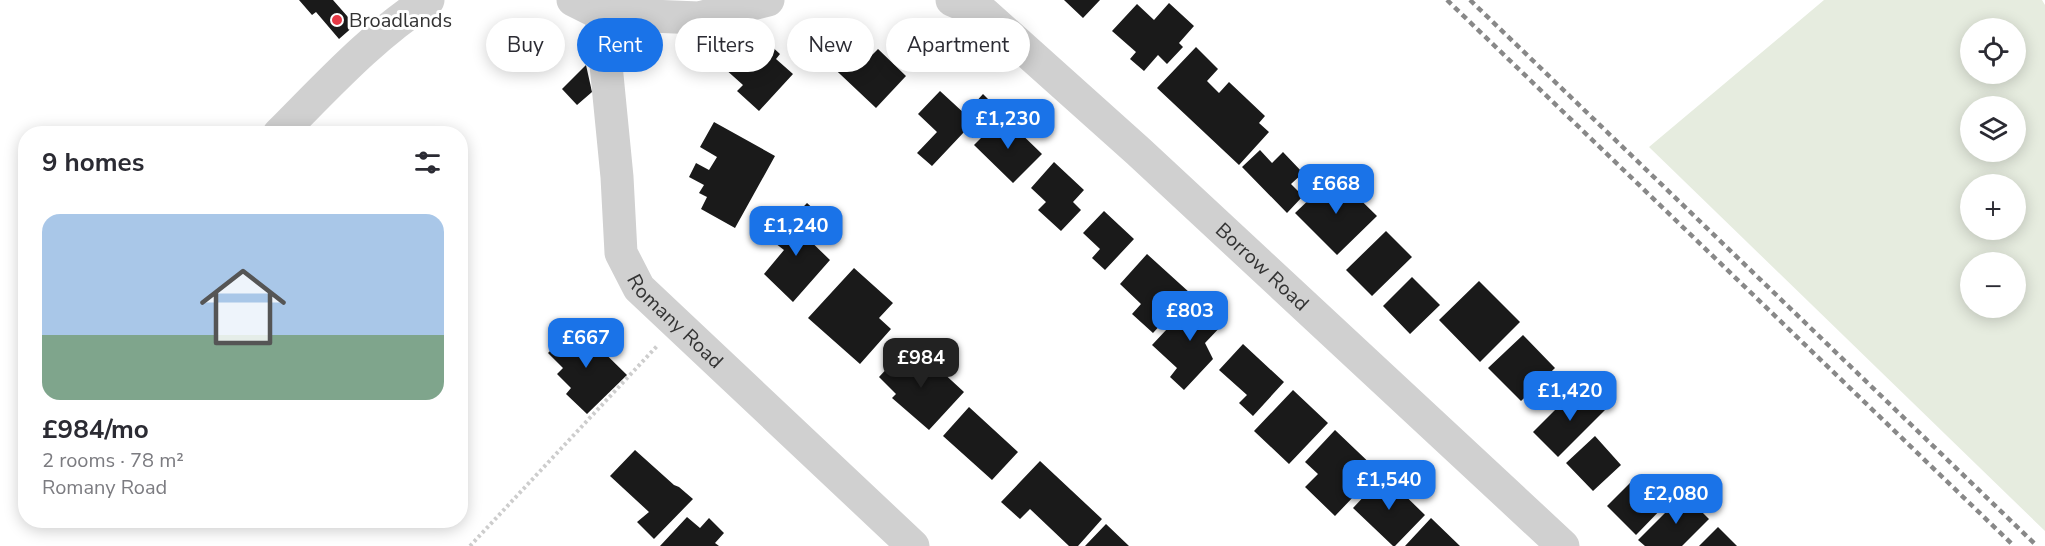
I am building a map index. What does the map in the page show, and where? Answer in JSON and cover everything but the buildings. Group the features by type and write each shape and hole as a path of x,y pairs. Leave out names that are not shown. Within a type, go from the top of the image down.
{"street":[{"path":"287,126 346,67 410,12 428,0"},
{"path":"587,7 699,18 768,0"},
{"name":"Borrow Road","path":"952,0 985,14 1130,143 1563,546"},
{"name":"Romany Road","path":"587,7 617,177 621,253 639,288 913,546"}],"path":[{"path":"470,546 678,324"}],"shaded area":[{"path":"1824,0 2042,0 2045,5 2045,531 1649,147"}],"railway":[{"path":"1447,0 2014,546"},
{"path":"1470,0 2037,546"}],"place":[{"name":"Broadlands","path":"337,20"}]}
